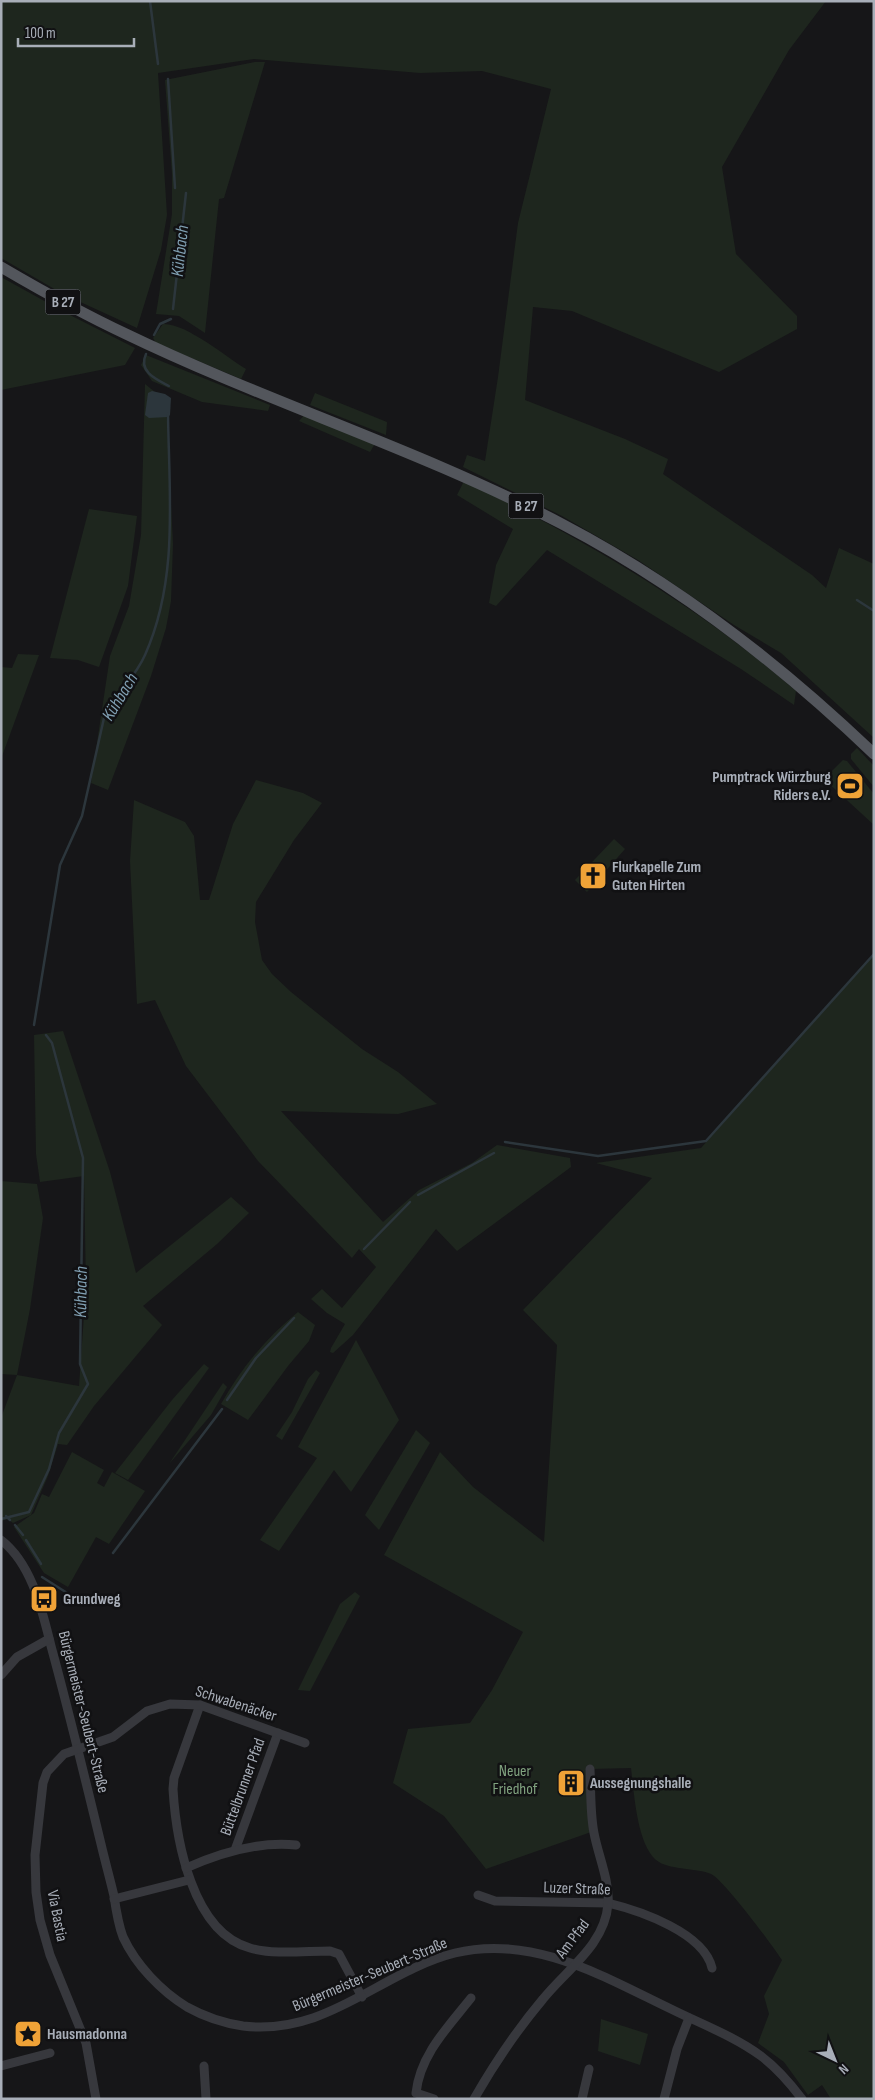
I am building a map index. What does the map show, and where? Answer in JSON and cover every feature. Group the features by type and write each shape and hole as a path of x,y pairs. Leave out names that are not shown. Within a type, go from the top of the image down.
{"main road":[{"name":"B 27","path":"1,267 127,335 442,466 562,524 635,566 704,612 805,691 873,754"}],"street":[{"name":"Bürgermeister-Seubert-Straße","path":"1,1540 19,1558 29,1576 50,1639 123,1936 149,1975 169,1994 206,2016 225,2023 256,2027 292,2025 331,2012 427,1963 455,1953 478,1949 522,1951 576,1964 742,2043 762,2056 782,2074 802,2099"},
{"path":"1,1675 17,1657 50,1639"},
{"name":"Schwabenäcker","path":"78,1748 112,1738 147,1711 181,1703 200,1705 305,1743"},
{"path":"200,1705 174,1778 173,1789 189,1880 206,1912 225,1936 250,1948 271,1951 330,1951 339,1954 362,1997"},
{"name":"Büttelbrunner Pfad","path":"235,1850 278,1733"},
{"name":"Via Bastia","path":"78,1748 64,1754 54,1762 47,1772 43,1784 35,1855 36,1892 40,1920 50,1955 86,2043 96,2099"},
{"name":"Am Pfad","path":"474,2099 505,2049 543,1998 576,1964 598,1936 608,1904 594,1831 590,1769"},
{"name":"Büttelbrunner Pfad","path":"186,1868 235,1850 270,1845 296,1845"},
{"path":"114,1899 189,1880"},
{"name":"Luzer Straße","path":"478,1894 495,1901 608,1904 650,1917 693,1940 710,1957 712,1968"},
{"path":"434,2099 416,2093 417,2078 423,2062 471,1998"},
{"path":"664,2099 677,2049 689,2018"},
{"path":"1,2066 50,2053"},
{"path":"204,2066 206,2099"},
{"path":"582,2099 588,2069"}],"green space":[{"path":"1,1 826,1 789,50 722,167 736,254 797,316 797,329 719,372 572,311 533,307 525,400 625,439 668,459 663,474 812,575 826,588 839,548 874,564 874,738 781,653 734,625 638,560 562,516 463,467 467,455 485,461 518,223 551,89 482,71 420,73 254,59 158,73 167,215 161,250 137,328 63,294 1,258"},
{"path":"255,62 265,62 224,198 219,199 205,333 179,316 156,314 172,214 172,174 165,80"},
{"path":"1,277 135,348 125,365 1,390"},
{"path":"163,324 183,329 246,369 241,379 156,343 153,338"},
{"path":"146,355 270,405 268,411 202,402 152,381 141,365"},
{"path":"145,384 166,401 173,544 171,601 166,628 151,676 108,790 91,783 110,656 129,606 141,535"},
{"path":"315,393 387,422 386,435 310,405"},
{"path":"306,413 376,442 370,452 299,421"},
{"path":"464,481 595,550 679,602 719,630 796,691 794,705 741,669 547,550 496,606 489,603 496,565 513,529 457,495"},
{"path":"89,509 137,516 128,586 99,667 78,660 50,658"},
{"path":"18,654 39,655 1,759 1,667 12,668"},
{"path":"857,748 874,766 874,787 851,759 851,754"},
{"name":"Pumptrack Würzburg Riders e.V.","path":"843,760 847,761 874,794 874,825 824,779"},
{"path":"256,780 303,793 322,803 294,840 256,902 255,922 262,960 272,974 291,992 362,1049 398,1072 437,1104 398,1114 281,1111 383,1222 419,1190 472,1163 497,1145 570,1158 571,1167 457,1251 436,1229 353,1335 333,1353 330,1352 331,1348 345,1324 327,1313 311,1299 322,1289 342,1308 376,1267 359,1249 352,1258 258,1161 186,1066 155,1000 137,1004 130,861 134,800 185,822 194,836 200,900 209,900 233,824"},
{"path":"614,839 625,849 587,892 575,880"},
{"name":"Neuer Friedhof","path":"874,954 874,2099 831,2099 822,2085 808,2095 784,2062 758,2043 769,2014 764,1996 782,1960 748,1914 726,1888 711,1874 664,1865 652,1855 641,1833 635,1805 631,1768 590,1769 594,1831 486,1869 444,1816 393,1783 408,1729 470,1723 492,1690 523,1632 384,1555 440,1452 473,1487 544,1542 557,1345 523,1310 652,1178 596,1163 701,1148"},
{"path":"63,1031 110,1172 136,1273 231,1197 249,1213 217,1244 143,1306 162,1325 94,1406 67,1445 58,1444 48,1476 31,1515 13,1523 8,1519 1,1521 1,1418 17,1375 79,1386 86,1287 84,1176 40,1182 36,1154 34,1035"},
{"path":"1,1181 37,1184 43,1218 30,1309 17,1375 1,1374"},
{"path":"298,1312 315,1325 309,1341 248,1420 221,1404 255,1354 275,1332"},
{"path":"356,1340 399,1420 351,1492 334,1470 279,1551 260,1540 317,1458 298,1447"},
{"path":"204,1364 209,1368 128,1480 115,1473 172,1400"},
{"path":"316,1370 320,1373 282,1440 276,1436 292,1412 308,1379"},
{"path":"223,1383 227,1387 211,1415 169,1464"},
{"path":"416,1430 430,1443 379,1530 365,1515"},
{"path":"72,1452 104,1470 97,1483 104,1487 112,1472 145,1491 109,1544 96,1537 68,1587 44,1573 14,1527 34,1513 42,1494 49,1497"},
{"path":"355,1592 360,1596 310,1691 298,1690 340,1604"},
{"path":"601,2019 648,2034 640,2065 598,2051"}],"shaded area":[{"path":"152,391 165,394 171,398 170,415 168,417 149,418 145,415 148,393"}],"waterway":[{"name":"Kühbach","path":"150,1 158,64"},
{"name":"Kühbach","path":"168,79 175,188"},
{"name":"Kühbach","path":"173,309 186,193"},
{"name":"Kühbach","path":"154,335 160,324 171,319"},
{"name":"Kühbach","path":"146,354 144,360 146,370 153,377 169,386"},
{"name":"Kühbach","path":"34,1025 60,865 82,816 104,718 145,655 156,626 163,597 170,536 168,414"},
{"path":"857,600 874,611"},
{"path":"505,1142 598,1156 706,1141 874,954"},
{"name":"Kühbach","path":"1,1519 29,1512 49,1469 59,1433 88,1384 80,1364 83,1158 52,1043 46,1035"},
{"path":"418,1195 494,1153"},
{"path":"364,1249 410,1202"},
{"path":"227,1400 256,1358 294,1318"},
{"path":"113,1553 222,1409"},
{"name":"Kühbach","path":"6,1516 10,1520"},
{"path":"15,1525 23,1535"},
{"path":"26,1540 41,1564"},
{"path":"42,1577 75,1598"}],"place":[{"name":"Pumptrack Würzburg Riders e.V.","path":"850,786"},
{"name":"Flurkapelle Zum Guten Hirten","path":"593,876"},
{"name":"Grundweg","path":"44,1599"},
{"name":"Aussegnungshalle","path":"571,1783"},
{"name":"Hausmadonna","path":"28,2034"}]}
